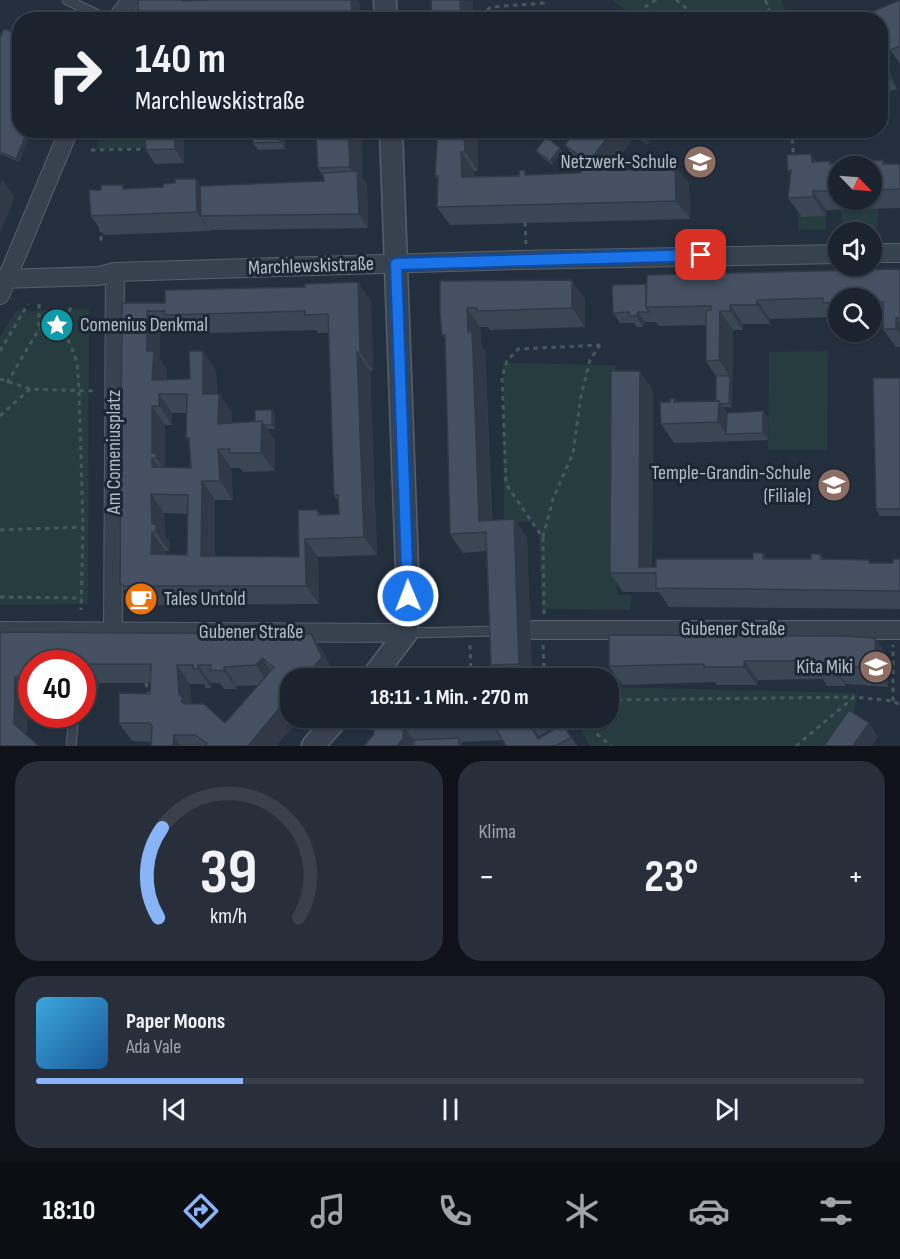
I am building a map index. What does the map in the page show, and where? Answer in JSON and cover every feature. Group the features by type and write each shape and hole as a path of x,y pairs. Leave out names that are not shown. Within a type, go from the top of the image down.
{"street":[{"path":"2,284 66,138"},
{"path":"380,668 406,633 407,556 391,138"},
{"path":"882,254 900,253"},
{"name":"Marchlewskistraße","path":"2,284 99,276 115,272 526,259 828,254"},
{"name":"Am Comeniusplatz","path":"112,632 115,272"},
{"name":"Gubener Straße","path":"537,634 896,630"},
{"name":"Gubener Straße","path":"0,631 70,637 112,632 406,633"},
{"path":"313,746 329,728"}],"lane":[{"path":"67,0 92,12"},
{"name":"Gubener Straße","path":"406,633 502,631"},
{"path":"71,746 73,728"}],"path":[{"path":"487,10 491,7 544,3 546,0"},
{"path":"652,12 646,6 656,0"},
{"path":"676,0 691,12"},
{"path":"792,138 794,169"},
{"path":"91,150 154,148"},
{"path":"100,218 101,241"},
{"path":"525,222 526,259"},
{"path":"72,303 64,329 77,362 79,390 83,527 81,610"},
{"path":"0,351 28,304"},
{"path":"7,383 39,329 39,304"},
{"path":"39,329 64,329"},
{"path":"543,538 506,484 501,377 507,361 518,349 600,345 590,360 581,396 573,453 553,499 543,538 544,619"},
{"path":"0,380 30,389 96,391"},
{"path":"0,416 30,389"},
{"path":"0,530 83,527"},
{"path":"0,597 82,598"},
{"path":"892,700 896,630"},
{"path":"537,634 544,668"},
{"path":"470,645 471,668"},
{"path":"146,683 151,703"},
{"path":"796,746 854,696"},
{"path":"619,700 854,696 892,700 900,705"},
{"path":"595,728 611,746"}],"green space":[{"path":"612,0 781,0 786,12 628,12"},
{"path":"101,138 153,138 155,147 97,149"},
{"path":"797,174 826,216 826,229 798,230"},
{"path":"841,210 878,210 878,222 842,222"},
{"path":"89,309 88,604 0,605 0,337 16,311"},
{"path":"828,351 827,450 768,450 769,352"},
{"path":"503,363 616,365 617,595 632,595 630,610 542,609 539,531 531,522 504,523"},
{"path":"619,687 858,693 850,729 838,746 590,746 579,728 619,728"}],"building":[{"path":"138,0 351,0 352,12 139,12"},
{"path":"431,0 460,0 461,12 432,12"},
{"path":"900,0 900,46 890,50 888,45 888,12 874,11"},
{"path":"4,29 12,32 12,138 25,138 16,159 0,152 0,37"},
{"path":"145,138 174,138 175,149 146,150"},
{"path":"253,138 280,138 280,142 253,143"},
{"path":"316,138 348,138 350,167 318,168"},
{"path":"437,138 464,138 465,152 461,152 462,177 519,176 519,171 525,170 525,175 580,173 588,162 565,145 570,138 607,138 589,162 598,170 661,170 669,160 675,165 676,201 437,207 438,176 435,176"},
{"path":"545,138 560,148 550,161 536,151"},
{"path":"699,153 709,160 704,167 695,160"},
{"path":"811,154 812,162 828,161 828,191 813,191 813,197 788,198 791,170 788,171 787,155"},
{"path":"882,160 883,164 900,164 900,189 882,190"},
{"path":"357,171 359,214 201,216 200,186 324,181 323,173"},
{"path":"175,179 196,179 197,212 91,216 89,190 101,190 101,185 123,185 123,189 163,187 163,184 175,183"},
{"path":"882,269 900,269 900,318 896,318 896,329 883,329 882,288 828,288 828,303 823,303 823,298 757,300 757,305 730,305 730,311 720,311 719,360 706,361 706,311 711,310 711,306 646,307 647,275 828,271 828,276 882,276"},
{"path":"572,280 572,308 477,311 477,308 467,308 468,332 472,332 479,521 514,519 519,664 491,665 486,532 450,534 445,335 442,335 440,314 440,281"},
{"path":"358,282 360,352 357,352 364,537 305,539 306,586 124,586 120,583 122,303 165,303 165,290 305,287 305,284","holes":["147,311 165,311 165,315 305,311 305,315 328,314 334,495 338,495 339,514 318,515 318,510 298,510 299,557 201,556 202,481 220,481 218,449 230,449 230,453 261,453 262,421 218,424 219,394 203,394 203,351 189,351 190,379 152,380 154,351 147,351","159,394 187,394 186,438 189,438 191,468 152,467 152,458 156,458 156,453 152,453 152,406 159,406","151,494 188,495 187,555 151,554 152,532 156,532 156,524 152,524"]},
{"path":"646,284 646,307 649,312 638,312 636,316 630,316 629,312 613,313 612,285"},
{"path":"611,371 640,371 639,567 656,567 656,559 753,559 753,553 763,553 763,559 811,559 811,554 820,554 821,559 869,560 869,563 893,563 893,559 900,559 900,591 656,588 656,573 610,573"},
{"path":"716,376 730,376 729,403 720,404 716,401"},
{"path":"873,378 900,378 900,509 876,509"},
{"path":"674,398 674,402 719,401 718,422 661,424 660,402 670,402 670,399"},
{"path":"255,410 272,410 272,425 264,425 262,421 255,422"},
{"path":"763,411 763,433 726,434 727,413"},
{"path":"0,632 311,634 322,657 313,668 280,668 280,707 248,746 205,746 207,743 195,735 174,735 173,746 151,746 152,726 149,723 119,723 119,693 150,694 151,664 96,664 96,650 18,650 14,724 39,746 0,746","holes":["262,658 274,667 225,723 204,704 184,704 181,701 183,698 179,694 177,665 193,665 193,669 198,669 198,665 211,665 210,670 224,671 224,667 256,665"]},
{"path":"609,635 875,638 875,668 833,665 833,668 814,668 814,661 744,661 744,667 704,667 704,664 609,666"},
{"path":"849,710 869,723 853,746 824,746"},
{"path":"374,728 403,728 403,739 397,746 364,746 374,734"},
{"path":"495,728 532,728 538,739 556,728 565,728 571,738 555,746 506,746"},
{"path":"459,738 459,746 413,746 414,740"}],"place":[{"name":"Netzwerk-Schule","path":"700,162"},
{"name":"Comenius Denkmal","path":"57,325"},
{"name":"Temple-Grandin-Schule (Filiale)","path":"834,485"},
{"name":"Tales Untold","path":"141,599"},
{"name":"Kita Miki","path":"876,667"}],"route":[{"path":"408,596 396,264 701,255"}]}
